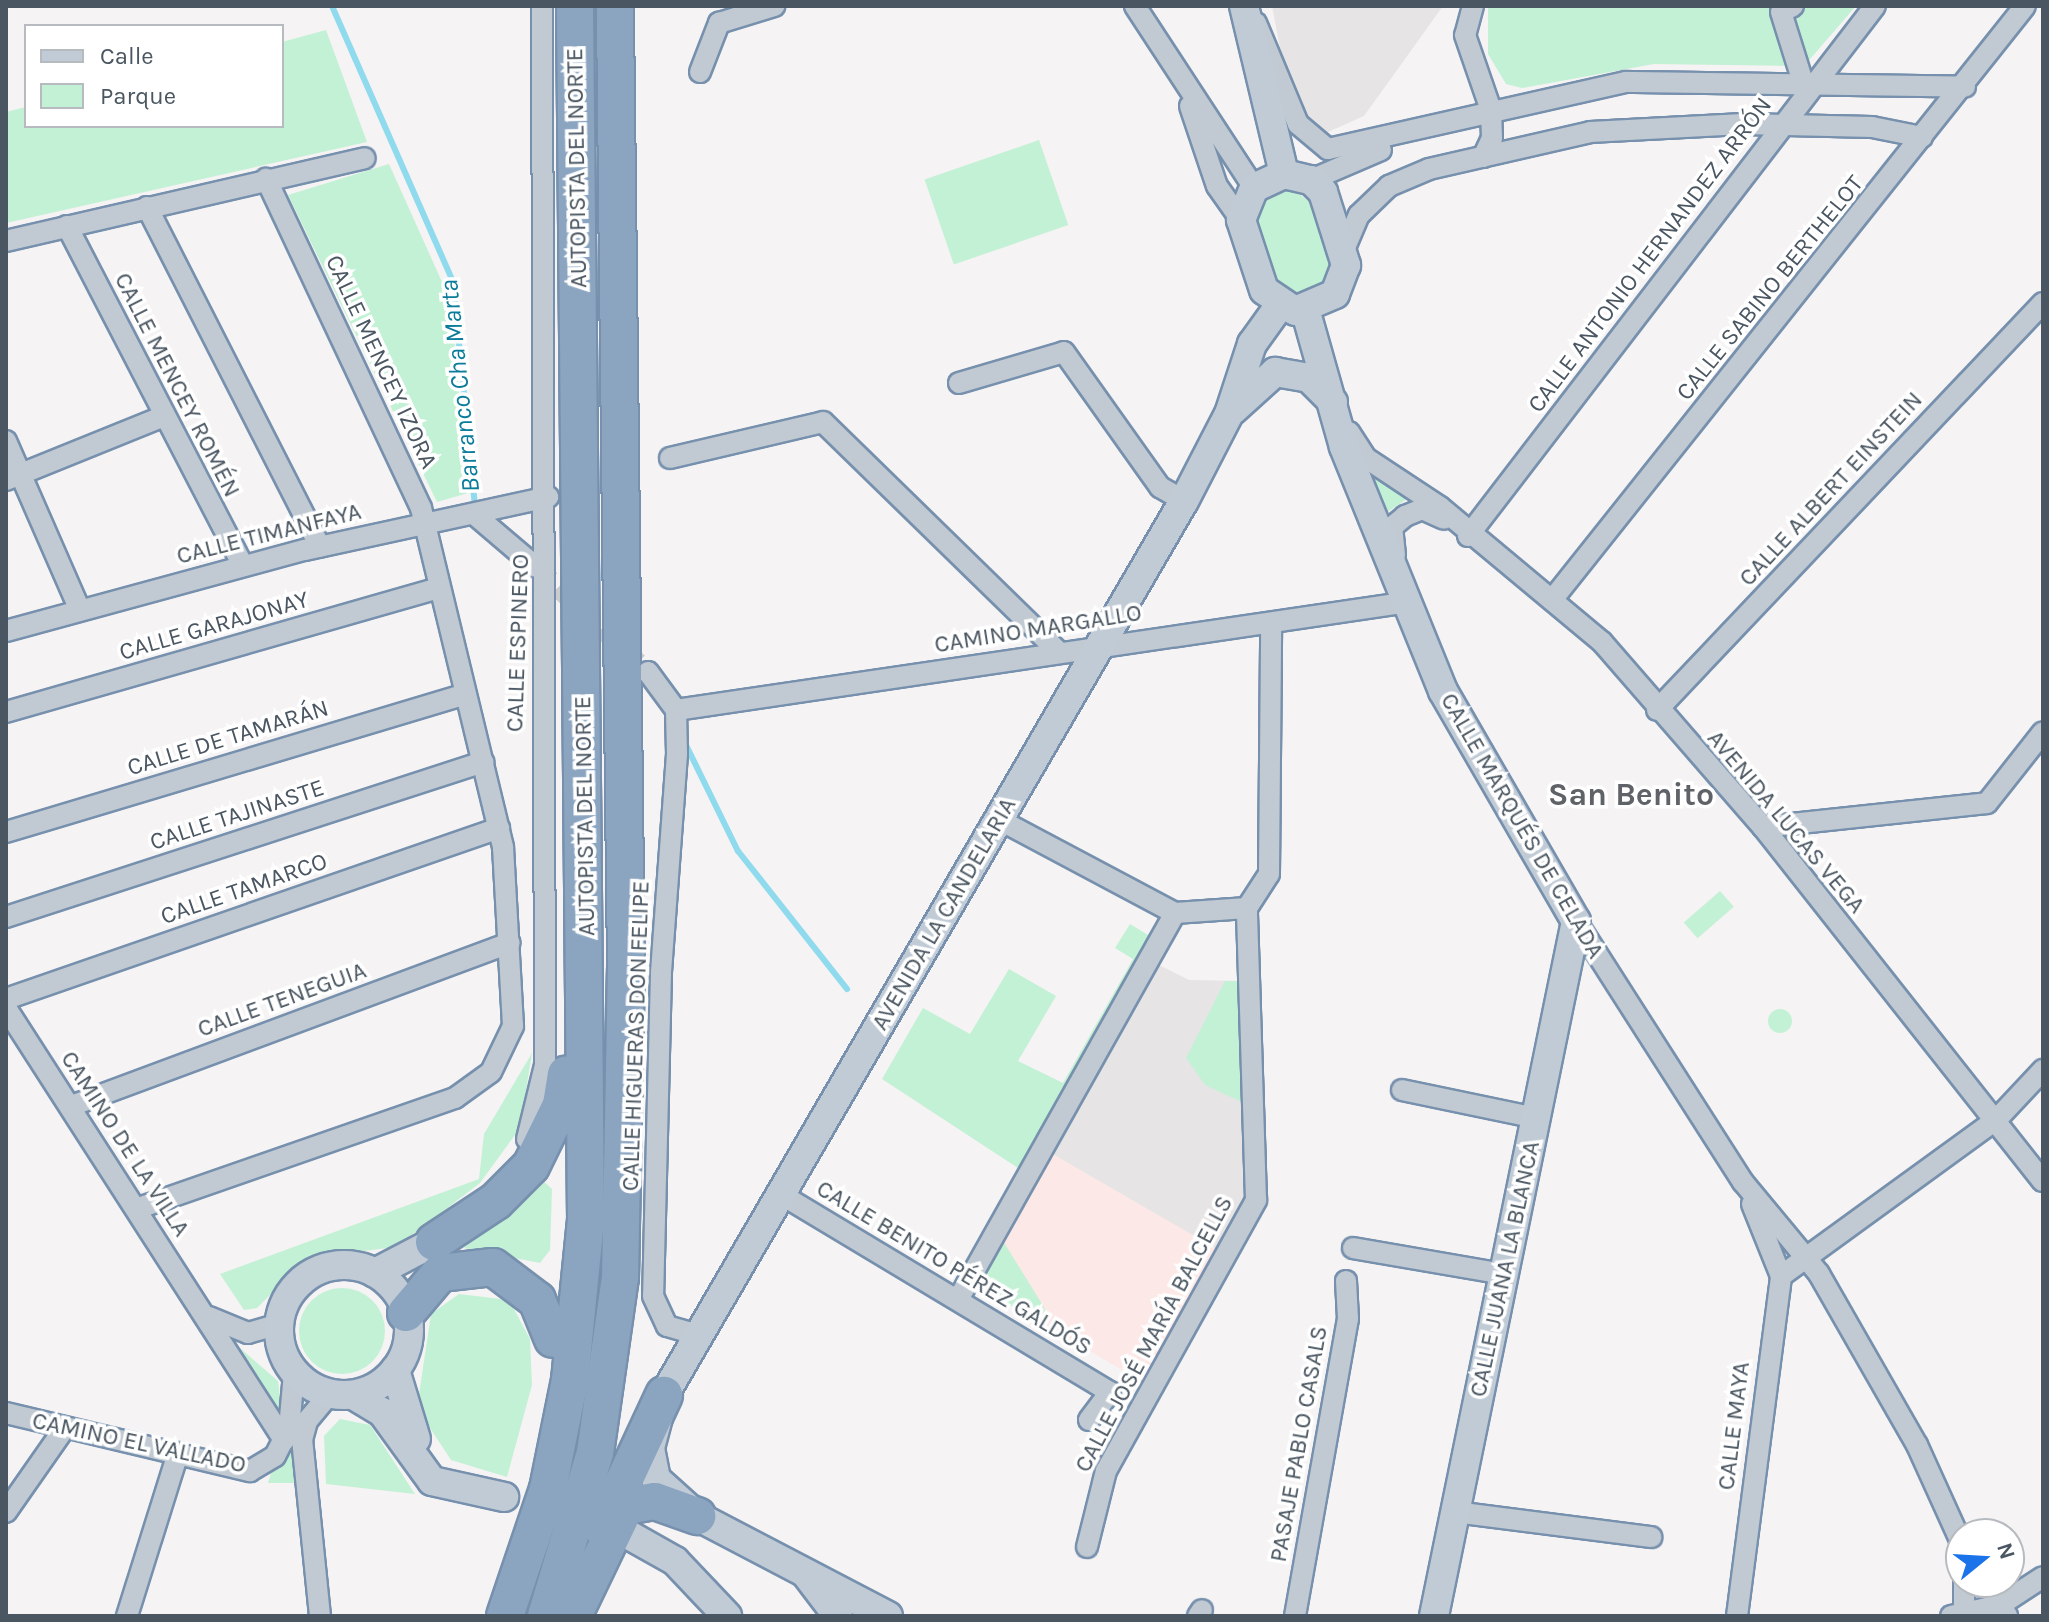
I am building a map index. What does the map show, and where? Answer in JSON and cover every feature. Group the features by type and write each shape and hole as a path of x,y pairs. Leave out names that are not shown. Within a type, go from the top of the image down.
{"highway":[{"name":"AUTOPISTA DEL NORTE","path":"505,1616 548,1489 581,1299 586,882 575,6"},
{"name":"AUTOPISTA DEL NORTE","path":"546,1616 595,1453 620,1278 626,998 615,6"},
{"path":"481,1616 529,1475 553,1339 566,1074 565,946 586,882"},
{"path":"434,1242 496,1201 531,1166 561,1105 566,1074"},
{"path":"406,1313 440,1273 493,1267 537,1300 553,1339"},
{"path":"573,1616 620,1481 664,1395"},
{"path":"590,1572 626,1506 655,1501 697,1516"}],"street":[{"name":"CALLE ESPINERO","path":"434,1242 512,1166 542,1098 548,497 542,6"},
{"path":"700,72 719,23 774,6"},
{"path":"1135,6 1180,80 1254,188"},
{"path":"1180,80 1217,186 1241,220 1257,278 1293,307 1335,294 1346,265 1344,250 1323,192 1297,177 1245,6"},
{"path":"1245,6 1264,37 1287,103 1314,142 1344,149 1417,133"},
{"path":"1473,6 1465,35 1491,110 1492,138 1483,157"},
{"path":"1793,6 1781,12 1809,82"},
{"name":"CALLE ANTONIO HERNANDEZ ARRÓN","path":"1463,531 1781,125 1809,82 1875,6"},
{"name":"CALLE SABINO BERTHELOT","path":"1552,600 1965,87 2025,6"},
{"path":"1254,188 1297,177 1417,133 1491,110 1626,82 1809,82 1965,87"},
{"path":"1344,250 1359,215 1389,186 1483,157 1631,125 1872,127 1922,137"},
{"path":"6,241 365,158"},
{"name":"CALLE MENCEY IZORA","path":"136,1209 479,1085 507,1042 512,995 499,828 436,589 423,523 266,179"},
{"path":"1241,220 1254,188"},
{"path":"147,207 320,547"},
{"name":"CALLE MENCEY ROMÉN","path":"67,226 162,417 243,566"},
{"name":"CALLE ALBERT EINSTEIN","path":"1657,710 2043,303"},
{"name":"CALLE MARQUÉS DE CELADA","path":"1293,307 1336,411 1388,565 1408,602 1482,767 1576,921 1743,1182 1810,1260 1917,1445 1950,1518"},
{"name":"AVENIDA LA CANDELARIA","path":"806,1574 697,1516 656,1479 650,1462 664,1395 701,1336 1098,644 1184,501 1229,414 1252,344 1293,307"},
{"path":"959,383 1064,352 1160,487 1184,501"},
{"path":"1229,414 1275,372 1309,378 1336,411"},
{"name":"AVENIDA LUCAS VEGA","path":"1336,411 1366,458 1602,642 1657,710 1763,827 2043,1181"},
{"path":"14,478 162,417"},
{"path":"670,458 823,422 1059,652"},
{"path":"6,441 14,478 80,610"},
{"name":"CALLE TIMANFAYA","path":"6,631 243,566 548,497"},
{"name":"AVENIDA LUCAS VEGA","path":"1408,602 1392,527 1422,509 1463,531"},
{"path":"475,515 536,567"},
{"name":"CALLE GARAJONAY","path":"6,712 436,589"},
{"name":"CAMINO MARGALLO","path":"676,710 1098,644 1271,623 1408,602"},
{"path":"998,819 1175,913 1247,908 1269,874 1271,623"},
{"path":"648,672 676,710"},
{"name":"CALLE DE TAMARÁN","path":"6,832 465,694"},
{"name":"CALLE HIGUERAS DON FELIPE","path":"676,710 653,1296 667,1326 701,1336"},
{"path":"1763,827 1987,803 2036,755 2043,732"},
{"name":"CALLE TAJINASTE","path":"6,917 483,762"},
{"name":"CALLE TAMARCO","path":"6,999 499,828"},
{"name":"CALLE JOSÉ MARÍA BALCELLS","path":"1087,1547 1106,1471 1256,1200 1247,908"},
{"path":"959,1298 1175,913"},
{"name":"CALLE JUANA LA BLANCA","path":"1434,1616 1576,921"},
{"name":"CALLE TENEGUIA","path":"71,1106 510,943"},
{"name":"CAMINO DE LA VILLA","path":"6,1008 284,1440"},
{"path":"1781,1276 1810,1260 1996,1120 2043,1070"},
{"path":"1402,1090 1536,1118"},
{"name":"CALLE MARQUÉS DE CELADA","path":"1743,1182 1781,1276"},
{"name":"CALLE BENITO PÉREZ GALDÓS","path":"782,1195 982,1311 1110,1392 1089,1420"},
{"path":"375,1273 434,1242"},
{"path":"1353,1248 1504,1274"},
{"path":"320,1616 302,1440 307,1421 342,1395 395,1370 408,1343 406,1313 375,1273 343,1265 308,1275 284,1303 279,1324 294,1373 342,1395 382,1412 423,1474 446,1488 496,1495 434,1466 411,1430 395,1370"},
{"name":"CALLE MAYA","path":"1737,1616 1781,1276"},
{"name":"PASAJE PABLO CASALS","path":"1295,1616 1348,1319 1346,1281"},
{"name":"CAMINO DE LA VILLA","path":"200,1309 228,1329 265,1331 279,1324"},
{"name":"CAMINO EL VALLADO","path":"6,1413 250,1471 267,1464 284,1440 295,1412 294,1373"},
{"path":"6,1512 64,1429"},
{"path":"127,1616 178,1453"},
{"path":"1455,1512 1651,1537"},
{"path":"620,1530 675,1561 727,1616"},
{"path":"806,1574 832,1606 847,1616"},
{"path":"806,1574 889,1613"},
{"path":"1959,1616 2004,1610 2043,1577"}],"shaded area":[{"path":"1272,6 1443,6 1364,116 1328,132 1309,129 1290,100"},
{"path":"1153,962 1189,980 1242,981 1250,1196 1219,1251 1049,1152"},
{"path":"1049,1152 1220,1250 1144,1382 973,1284"}],"green space":[{"path":"1488,6 1856,6 1804,66 1654,64 1522,88 1506,84 1488,54"},
{"path":"326,30 367,142 6,223 6,112 24,108 24,128 284,128 284,41"},
{"path":"1039,140 1068,225 954,264 925,179"},
{"path":"389,164 451,302 468,493 437,502 288,195"},
{"path":"1293,189 1317,208 1333,258 1325,285 1307,295 1276,287 1252,227 1265,196"},
{"path":"1359,462 1410,497 1386,513"},
{"path":"1720,891 1734,907 1698,938 1684,922"},
{"path":"1130,924 1153,938 1024,1172 882,1079 923,1008 970,1034 1009,969 1056,996 1018,1061 1063,1083 1133,959 1115,948"},
{"path":"1225,981 1242,981 1246,1104 1205,1085 1186,1058"},
{"path":"1780,1009 1789,1012 1792,1021 1789,1030 1780,1033 1771,1030 1768,1021 1771,1012"},
{"path":"532,1053 520,1128 480,1183 396,1247 307,1258 257,1308 244,1310 220,1274 479,1179 484,1134"},
{"path":"541,1179 552,1189 550,1250 540,1263 464,1248"},
{"path":"1000,1236 1050,1317 1040,1323 973,1284"},
{"path":"342,1288 366,1295 378,1307 385,1331 378,1355 366,1367 342,1374 318,1367 306,1355 299,1331 306,1307 318,1295"},
{"path":"459,1294 509,1300 530,1339 532,1385 507,1477 451,1460 417,1408 431,1314"},
{"path":"240,1348 278,1381 282,1414"},
{"path":"340,1419 370,1425 415,1494 326,1484 324,1436"},
{"path":"293,1438 297,1483 268,1483 272,1470"}],"waterway":[{"name":"Barranco Cha Marta","path":"332,6 453,282 475,508"},
{"name":"Barranco Cha Marta","path":"684,741 738,851 847,989"}],"tunnel":[{"path":"536,567 648,672"}],"district":[{"name":"San Benito","path":"1631,795"}]}
